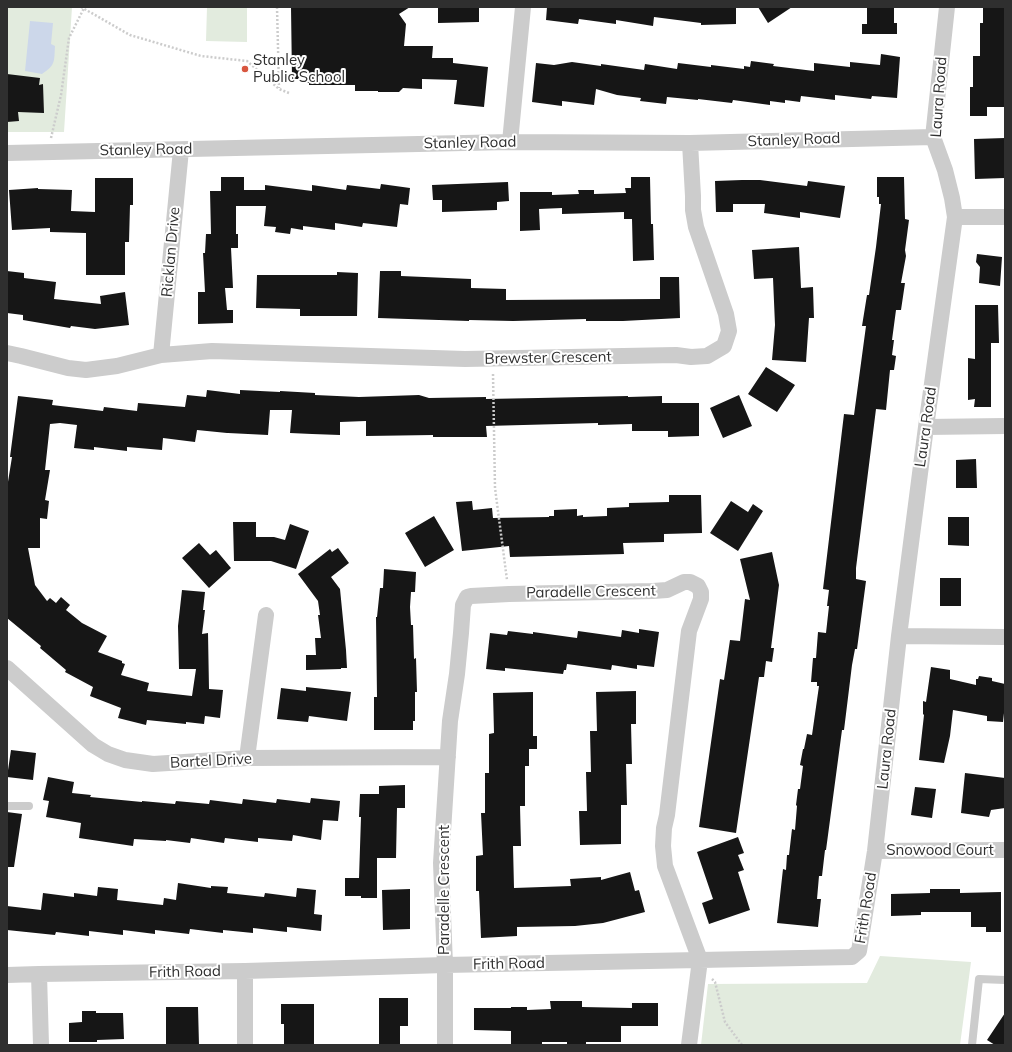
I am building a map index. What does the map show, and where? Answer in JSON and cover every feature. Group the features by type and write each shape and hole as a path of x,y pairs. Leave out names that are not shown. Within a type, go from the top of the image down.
{"street":[{"path":"510,142 523,7"},
{"name":"Laura Road","path":"876,851 899,636 955,217 945,170 933,136 947,7"},
{"name":"Stanley Road","path":"7,153 510,142 690,143 933,136"},
{"name":"Brewster Crescent","path":"161,355 212,351 493,359 676,355 691,357 707,356 724,346 729,332 726,314 696,227 693,210 690,143"},
{"name":"Ricklan Drive","path":"161,355 180,150"},
{"path":"955,217 1005,217"},
{"path":"7,353 68,368 86,370 117,366 161,355"},
{"path":"926,426 1005,426"},
{"name":"Paradelle Crescent","path":"445,1045 445,965 441,863 450,721 461,640 462,605 467,597 509,594 653,591 667,590 684,582 690,582 698,586 701,599 689,631 663,846 665,866 700,960"},
{"path":"247,758 266,615"},
{"path":"899,636 1005,637"},
{"name":"Bartel Drive","path":"7,668 93,745 108,754 125,760 153,764 247,758 448,757"},
{"name":"Snowood Court","path":"876,851 1005,850"},
{"name":"Frith Road","path":"7,975 852,957 859,951 876,851"},
{"path":"689,1045 700,960"},
{"path":"244,971 245,1045"},
{"path":"39,974 41,1045"}],"lane":[{"path":"7,806 29,806"},
{"path":"972,1045 979,979 1005,980"}],"path":[{"path":"277,7 279,89"},
{"path":"51,139 61,95 69,38 83,8 130,35 201,56 248,62 279,89 289,93"},
{"path":"493,359 495,488 509,594"},
{"path":"700,960 714,982 725,1022 742,1045"}],"shaded area":[{"path":"7,7 72,7 64,132 7,132"},
{"path":"207,7 247,7 247,42 206,41"},
{"path":"880,956 971,962 960,1045 701,1045 708,984 867,983"}],"water":[{"path":"30,21 53,23 51,44 55,46 54,59 50,68 42,74 25,71"}],"building":[{"path":"291,7 410,7 399,14 406,24 404,46 433,46 432,58 453,58 453,63 488,67 484,107 454,104 457,80 422,79 422,89 403,88 399,92 378,92 355,91 355,85 309,85 309,83 304,83 304,79 292,79"},
{"path":"438,7 479,7 479,22 438,23"},
{"path":"547,7 736,7 736,24 701,25 701,23 654,17 653,26 616,20 616,24 579,19 578,24 546,20"},
{"path":"758,7 792,7 768,23"},
{"path":"867,7 894,7 894,23 897,23 897,34 862,34 862,24 867,24"},
{"path":"983,7 1005,7 1005,107 987,107 987,116 970,116 970,87 973,87 973,56 980,56 980,23 983,23"},
{"path":"881,54 900,57 897,98 872,96 871,99 835,95 835,100 801,96 800,102 785,100 785,103 770,101 770,105 733,100 732,103 667,97 666,104 640,101 641,98 617,95 596,89 594,105 562,101 562,106 532,102 536,63 554,65 572,62 601,66 601,64 644,70 645,64 677,69 678,63 744,69 744,66 750,67 751,61 774,64 773,66 814,71 814,63 850,67 850,62 880,65"},
{"path":"7,74 40,78 39,85 43,84 44,113 18,112 19,121 7,122"},
{"path":"1005,138 1005,178 975,179 974,139"},
{"path":"221,177 244,177 244,190 265,190 265,185 312,191 312,185 346,190 347,185 380,189 381,184 410,188 408,205 400,204 397,227 363,223 362,227 335,223 335,230 303,226 303,230 291,228 290,234 275,232 276,227 264,226 266,206 236,206 236,234 238,234 238,248 231,248 233,288 225,288 227,310 233,310 233,323 198,324 198,292 205,292 203,253 205,253 206,234 211,234 210,191 221,191"},
{"path":"631,177 650,177 651,224 653,224 654,260 633,261 632,219 624,219 624,212 562,214 562,208 539,209 540,230 520,231 520,192 552,192 552,195 579,194 578,190 594,190 594,194 626,193 625,188 631,188"},
{"path":"877,177 904,177 905,219 909,220 905,250 906,256 901,283 905,283 901,310 896,310 892,340 894,340 892,355 896,356 894,370 890,370 886,410 876,409 856,568 856,579 866,581 857,649 855,649 852,665 844,730 842,730 822,876 819,876 817,899 821,899 818,927 777,923 783,869 786,870 792,829 795,830 798,789 800,789 803,766 800,765 807,734 812,735 819,686 817,686 817,682 811,682 813,658 816,658 818,632 826,633 829,590 823,589 844,414 854,415 866,326 862,326 867,295 869,295 881,204 879,204 879,197 877,197"},
{"path":"95,178 133,178 133,205 130,205 129,242 125,242 125,275 86,275 86,233 50,232 50,228 12,230 9,190 38,188 72,190 71,211 95,212"},
{"path":"760,180 807,186 808,181 845,186 840,218 800,212 800,218 764,213 765,204 733,204 733,212 716,212 715,181"},
{"path":"508,182 509,201 497,202 497,210 442,212 442,200 433,200 432,185"},
{"path":"799,247 801,288 813,287 814,318 809,318 806,362 772,360 775,325 773,278 754,279 752,250"},
{"path":"977,254 1002,257 1000,286 979,283 980,267 976,262"},
{"path":"7,271 24,273 24,278 56,282 54,299 101,304 100,296 125,292 129,325 95,329 71,326 70,328 23,320 23,315 7,313"},
{"path":"380,271 401,271 401,276 471,279 471,288 506,289 506,300 660,299 660,277 679,277 680,318 623,321 586,321 586,319 469,321 378,318"},
{"path":"337,272 358,273 357,316 300,316 300,309 256,308 257,275 337,275"},
{"path":"975,305 998,305 999,343 991,343 991,407 974,407 975,399 968,400 968,358 975,359"},
{"path":"766,367 795,385 777,412 748,394"},
{"path":"207,390 240,394 240,390 315,393 315,395 359,397 419,395 429,398 486,397 486,399 662,396 662,403 699,403 699,436 668,437 668,431 632,431 632,424 598,425 598,423 486,426 487,437 433,437 433,435 366,436 366,421 340,422 340,435 290,433 292,410 270,410 268,435 197,430 195,442 163,438 162,450 127,447 127,451 94,447 94,450 74,448 77,425 60,423 50,424 45,470 50,470 45,500 49,501 47,519 40,518 40,548 28,548 35,585 47,601 50,598 56,603 61,597 70,605 66,610 82,623 107,636 98,652 122,661 122,663 125,664 121,675 149,683 147,691 192,696 196,669 179,669 178,626 182,590 205,592 203,610 205,610 202,634 208,633 209,689 223,690 220,718 205,716 204,724 186,722 186,724 147,720 146,725 118,718 121,708 90,696 93,687 65,672 66,670 40,648 41,646 7,618 7,488 12,457 10,457 18,396 53,400 52,405 103,411 104,407 137,411 138,403 185,407 187,395 206,397"},
{"path":"739,395 752,426 723,438 710,408"},
{"path":"976,459 977,488 956,488 956,460"},
{"path":"669,495 701,495 702,533 664,534 664,542 623,543 624,554 510,557 509,546 462,551 456,502 472,501 473,510 492,508 493,518 549,517 554,516 554,510 577,509 577,516 583,515 583,517 607,516 607,508 629,507 629,503 669,502"},
{"path":"731,501 748,512 753,504 763,511 738,551 710,533"},
{"path":"434,516 454,550 425,567 405,533"},
{"path":"948,517 969,517 969,546 948,545"},
{"path":"233,522 256,522 256,537 274,537 285,540 290,524 309,531 296,569 271,561 234,561"},
{"path":"199,543 210,555 216,550 231,568 209,588 182,558"},
{"path":"338,548 349,563 331,577 340,589 347,668 306,670 306,655 316,655 315,638 321,638 318,615 320,615 318,601 298,574 330,549 332,552"},
{"path":"772,552 779,585 771,648 774,648 772,662 766,661 764,677 759,677 736,833 699,827 720,679 724,680 730,640 740,641 745,599 750,600 740,559"},
{"path":"384,569 416,572 415,592 411,592 410,607 411,625 413,625 414,659 416,658 417,692 415,692 415,721 413,721 413,730 374,730 374,697 377,697 376,617 380,588 383,588"},
{"path":"940,578 961,578 961,606 940,606"},
{"path":"639,629 659,632 654,667 637,665 637,669 612,665 611,670 567,664 566,670 564,670 563,674 505,668 505,671 486,669 490,633 507,635 508,631 533,634 533,632 577,638 578,631 621,637 622,630 639,633"},
{"path":"931,667 950,670 950,679 976,685 976,679 978,679 979,676 992,678 992,681 1005,684 1003,722 987,721 987,716 953,710 950,736 944,763 919,760 924,715 923,701 926,702"},
{"path":"306,687 351,692 347,721 309,716 308,722 277,719 281,688 306,691"},
{"path":"636,691 636,724 631,724 632,764 626,764 627,805 621,805 621,844 580,845 579,811 587,811 586,772 591,772 590,731 597,731 596,692"},
{"path":"533,692 533,736 537,736 537,749 529,749 529,766 525,766 525,806 520,806 521,846 513,846 514,888 571,886 570,879 601,877 601,880 630,872 635,891 639,890 645,912 603,923 575,926 517,927 517,936 481,938 479,891 476,891 476,856 483,855 481,813 485,813 485,773 489,773 489,734 494,733 493,693"},
{"path":"11,750 36,753 33,780 7,777"},
{"path":"965,773 1005,778 1005,808 991,810 989,817 961,813"},
{"path":"48,777 74,782 72,793 91,795 90,797 142,802 175,804 176,801 209,804 210,800 242,804 243,799 276,803 277,799 310,803 311,798 340,801 338,821 323,820 321,840 293,835 292,841 258,838 258,842 225,838 224,843 191,838 190,843 166,840 134,839 133,846 79,838 81,823 46,817 49,801 43,800"},
{"path":"405,785 405,808 397,808 396,858 377,858 377,898 345,896 345,878 359,878 361,817 359,817 360,794 379,794 379,786"},
{"path":"915,787 936,789 932,818 911,815"},
{"path":"7,812 22,814 14,867 7,867"},
{"path":"738,837 744,853 738,855 744,870 738,872 750,910 709,924 702,903 713,899 697,852"},
{"path":"178,883 211,888 211,886 228,887 227,893 264,897 265,893 296,897 297,888 316,890 314,914 322,915 321,931 287,927 287,932 253,928 253,933 223,930 223,933 190,929 189,934 155,930 155,934 123,930 123,935 89,931 89,936 56,932 55,935 7,930 7,906 41,910 43,893 74,897 74,893 97,896 98,887 118,889 117,900 163,905 164,898 176,900"},
{"path":"410,889 410,929 383,930 382,890"},
{"path":"930,889 960,889 960,893 1001,892 1001,932 986,932 986,927 971,927 971,912 921,912 921,915 891,916 891,894 930,893"},
{"path":"379,998 408,998 408,1026 400,1026 400,1045 379,1045"},
{"path":"550,1001 582,1001 582,1007 632,1008 632,1003 658,1003 658,1026 621,1026 621,1042 586,1042 586,1045 567,1045 567,1042 542,1042 542,1045 511,1044 511,1031 474,1030 474,1008 527,1007 527,1010 551,1009"},
{"path":"281,1004 314,1004 314,1045 284,1045 284,1024 281,1024"},
{"path":"166,1007 198,1007 199,1045 166,1045"},
{"path":"82,1011 96,1011 96,1013 123,1013 124,1039 97,1040 97,1042 69,1042 69,1023 82,1022"},
{"path":"1005,1013 1005,1045 995,1045 987,1040"}],"place":[{"name":"Stanley Public School","path":"245,69"}]}
